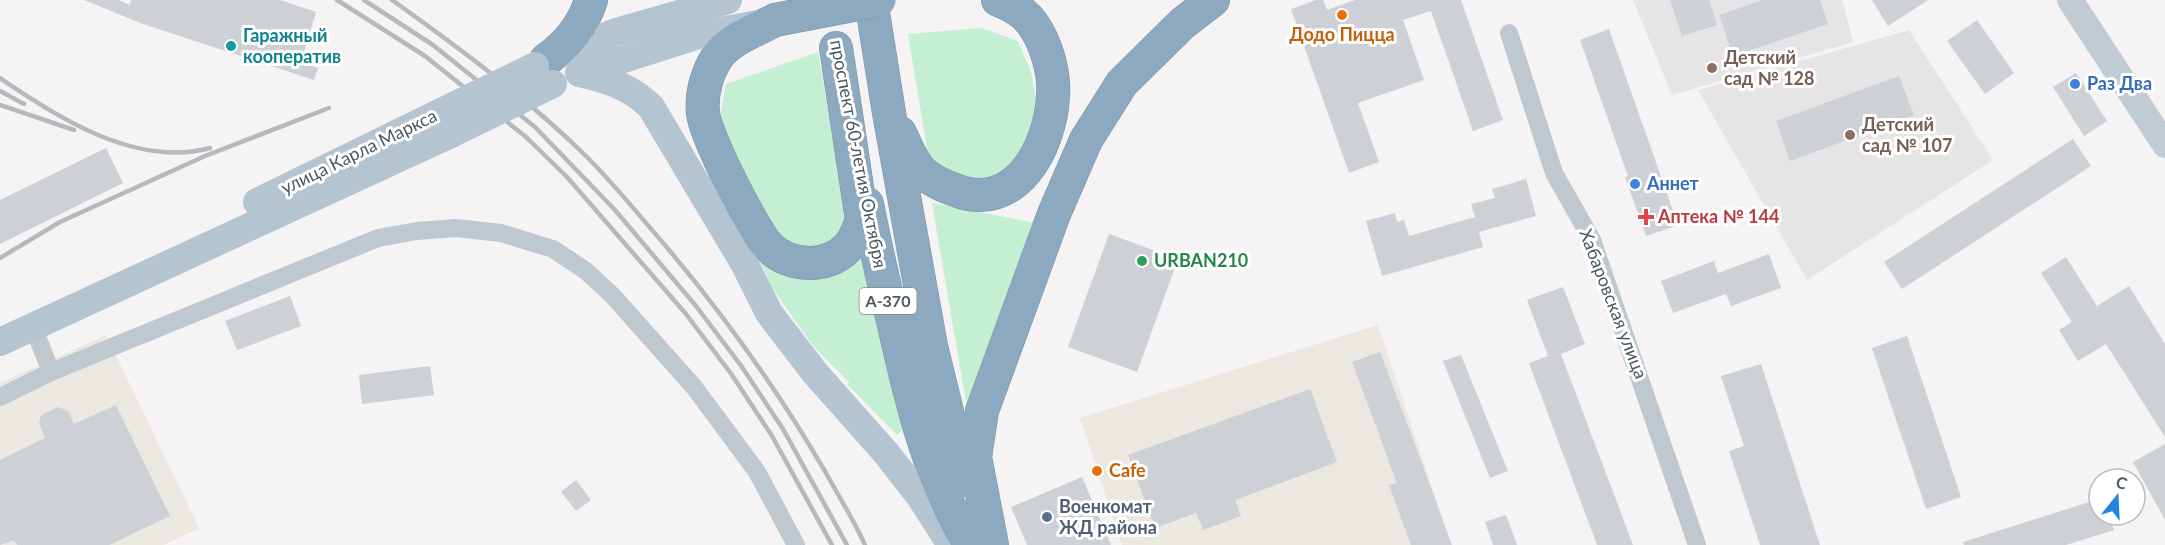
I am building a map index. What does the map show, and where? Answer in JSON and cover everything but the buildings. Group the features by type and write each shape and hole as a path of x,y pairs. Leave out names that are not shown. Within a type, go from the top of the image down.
{"highway":[{"path":"545,70 576,33 591,0"},
{"name":"проспект 60-летия Октября","path":"828,0 871,227 912,400 926,450 955,520 970,545"},
{"name":"проспект 60-летия Октября","path":"871,0 931,346 953,436 987,545"},
{"path":"836,48 862,220 857,235 836,258 807,264 789,259 770,248 755,228 708,133 703,112 704,91 709,72 719,54 739,39 775,20 879,0"},
{"path":"889,113 918,167 939,184 965,194 992,195 1010,187 1025,173 1040,148 1049,122 1053,96 1052,72 1044,44 1032,23 1014,6 998,0"},
{"path":"992,545 975,457 981,411 1054,214 1086,140 1122,83 1183,23 1214,0"}],"main road":[{"path":"446,123 616,32 728,0"},
{"path":"579,73 699,35 775,20"},
{"path":"545,70 579,73 609,80 639,95 651,107 744,263 769,313 815,373 920,495 951,545"},
{"name":"улица Карла Маркса","path":"0,342 446,123"},
{"name":"улица Карла Маркса","path":"0,328 446,123"}],"street":[{"path":"2070,0 2165,145"},
{"name":"Хабаровская улица","path":"1509,33 1554,173 1592,240 1697,545"},
{"path":"0,397 51,372 378,238 417,231 456,228 501,233 553,249 586,271 614,296 694,387 757,472 796,545"},
{"path":"33,326 51,372"}],"shaded area":[{"name":"Детский сад № 128","path":"1633,0 1842,0 1853,42 1672,95"},
{"name":"Детский сад № 107","path":"1909,30 1993,160 1807,280 1698,90"},
{"path":"1378,325 1451,545 1122,545 1080,418"},
{"path":"106,335 199,528 164,545 0,545 0,383"}],"green space":[{"path":"982,28 1018,41 1031,72 1039,113 1020,157 996,180 968,183 929,160 908,34"},
{"path":"818,52 848,226 825,250 799,251 771,233 741,173 720,117 726,84"},
{"path":"932,203 1041,224 967,408"},
{"path":"859,250 889,377 904,425 904,429 897,435 814,347 770,285 757,257"}],"railway":[{"path":"337,0 425,56 526,137 567,177 686,314 732,375 772,436 832,545"},
{"path":"364,0 433,45 535,127 615,210 696,306 742,367 783,429 847,545"},
{"path":"392,0 467,55 540,114 586,156 626,200 687,271 750,355 808,443 865,545"},
{"path":"0,78 47,109 99,136 155,151 182,152 210,148"},
{"path":"0,91 24,104"},
{"path":"0,105 74,130"},
{"path":"0,258 60,222 205,156 329,108"}],"place":[{"name":"Додо Пицца","path":"1342,15"},
{"name":"Гаражный кооператив","path":"231,46"},
{"name":"Детский сад № 128","path":"1712,68"},
{"name":"Раз Два","path":"2075,84"},
{"name":"Детский сад № 107","path":"1850,135"},
{"name":"Аннет","path":"1635,184"},
{"name":"Аптека № 144","path":"1646,217"},
{"name":"URBAN210","path":"1142,261"},
{"name":"Cafe","path":"1097,471"},
{"name":"Военкомат ЖД района","path":"1047,517"}]}
